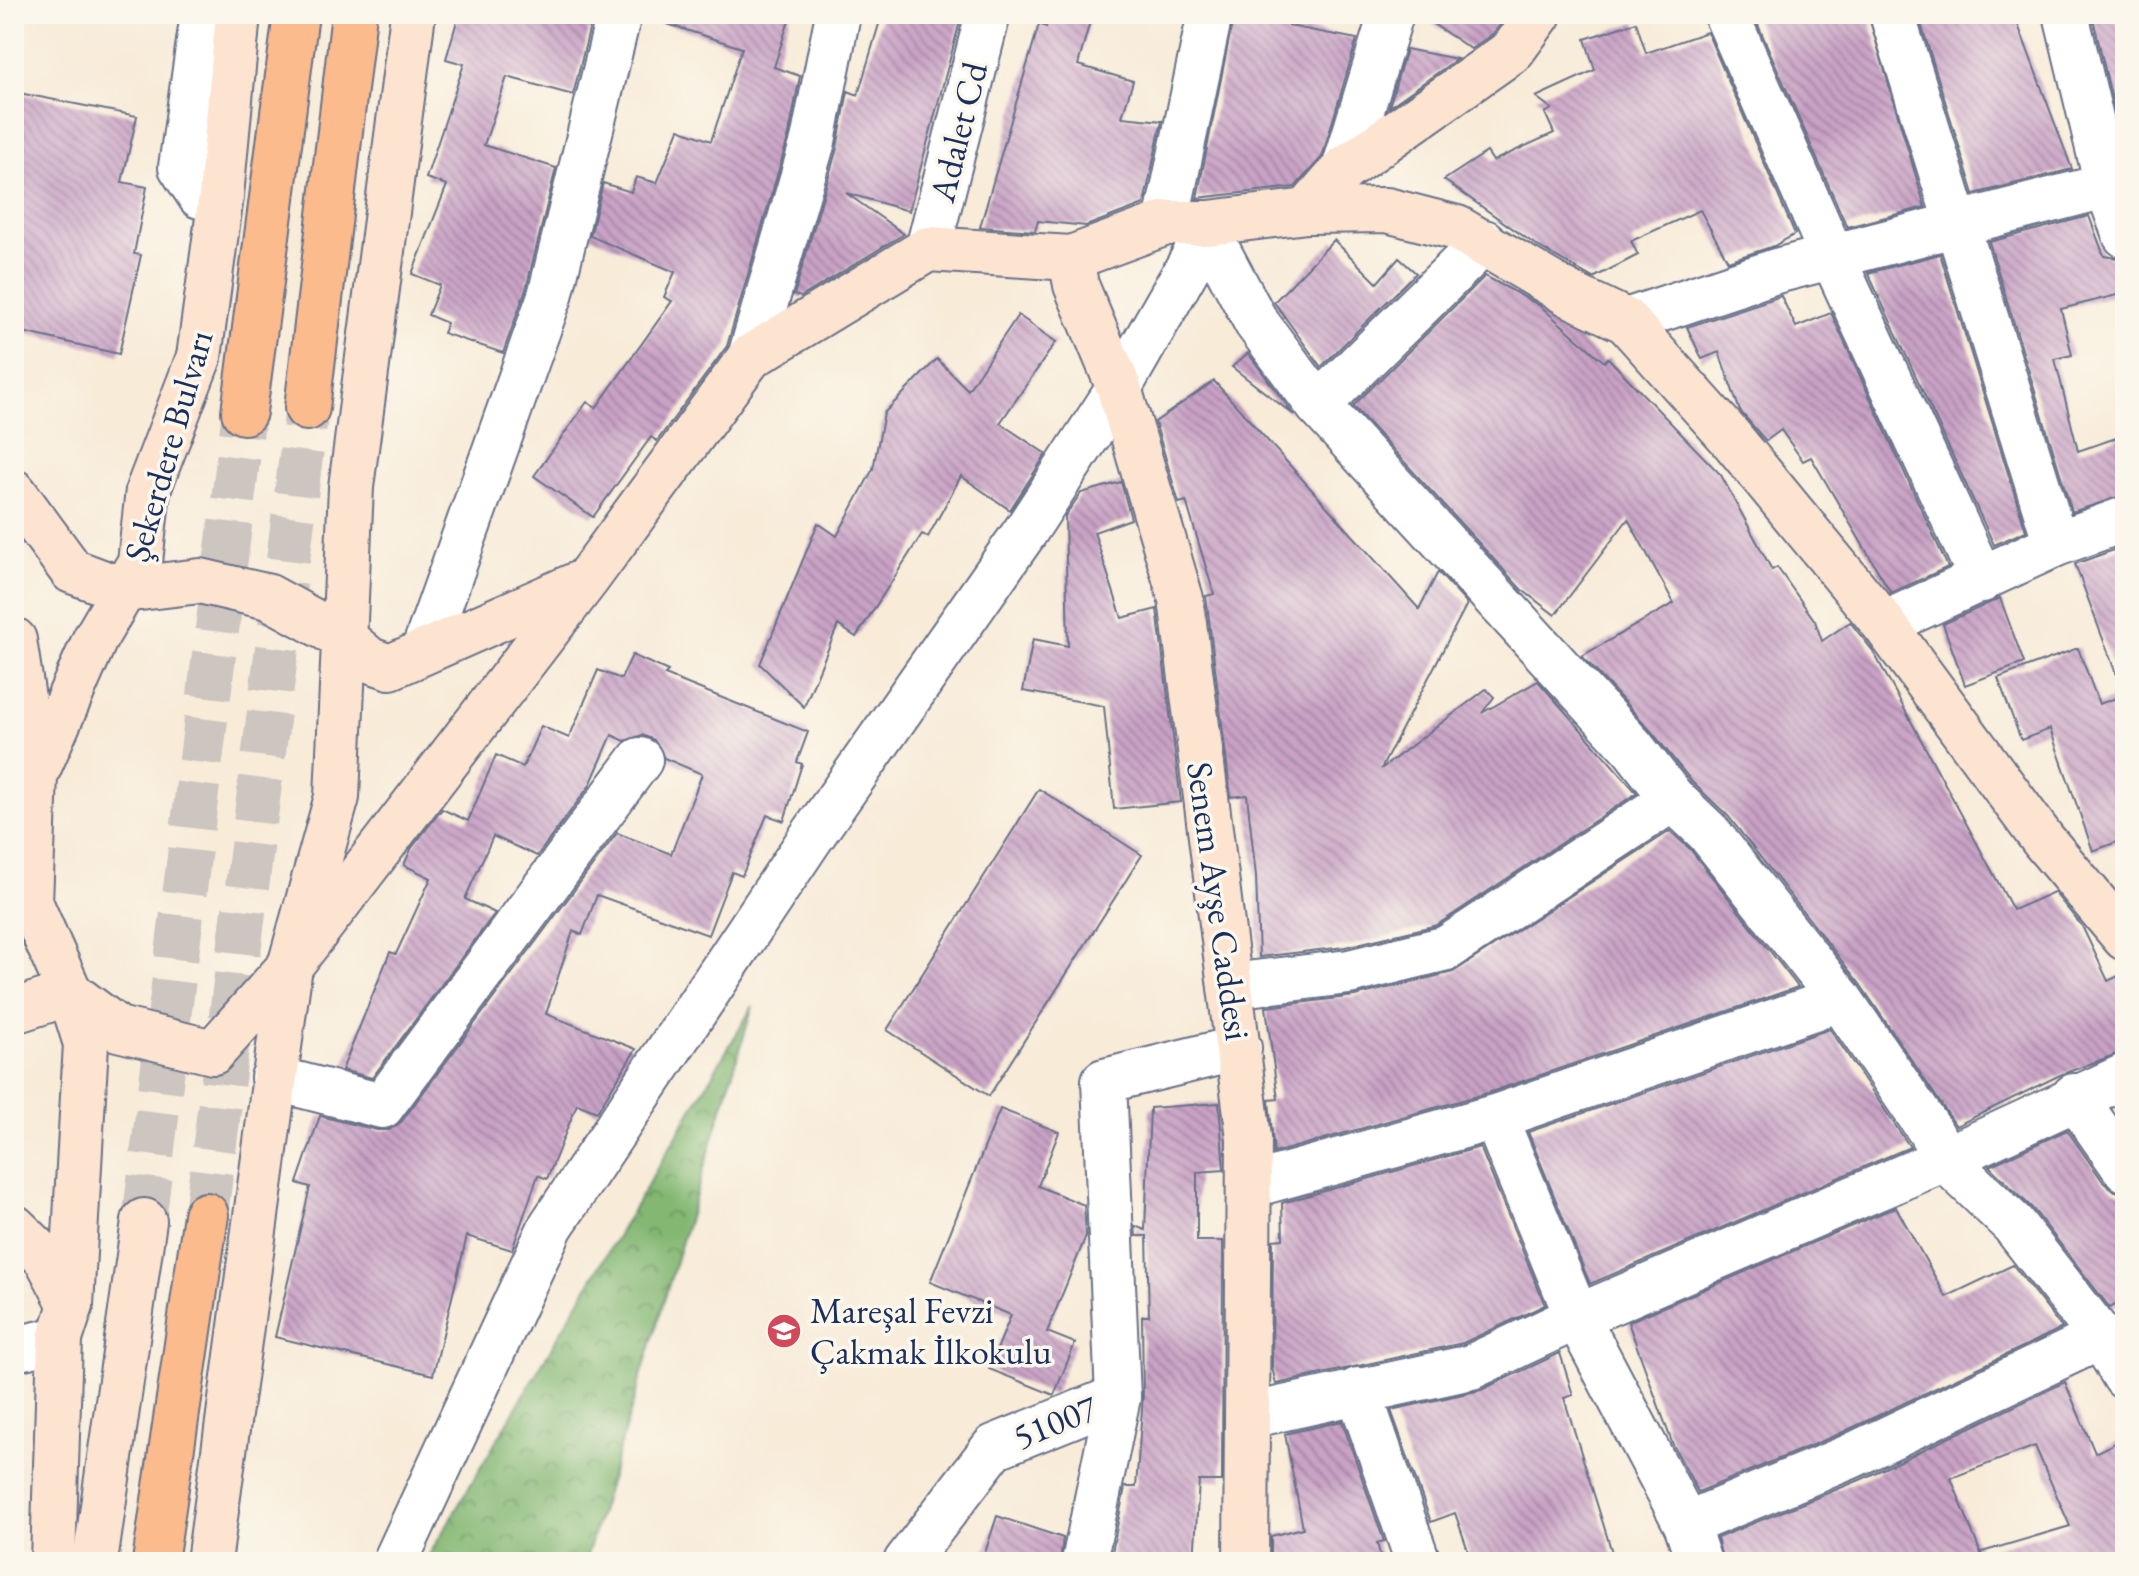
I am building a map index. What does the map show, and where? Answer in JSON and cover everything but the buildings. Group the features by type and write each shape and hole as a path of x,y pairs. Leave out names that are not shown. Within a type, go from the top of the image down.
{"main road":[{"name":"Şekerdere Bulvarı","path":"244,412 296,14"},
{"path":"307,408 354,14"},
{"path":"155,1562 206,1215"}],"street":[{"path":"203,14 181,167 200,196 221,196"},
{"name":"Şekerdere Bulvarı","path":"53,1562 65,1322 86,1044 70,993 30,902 24,792 95,639 140,562 148,490 199,357 221,196 238,14"},
{"path":"209,1562 290,966 337,797 352,474 413,14"},
{"path":"423,652 550,296 619,14"},
{"path":"14,1011 70,993 118,1029 213,1052 290,966 587,579 750,357 813,141 838,14"},
{"name":"Adalet Cd","path":"928,249 988,14"},
{"path":"1166,223 1210,14"},
{"path":"1344,169 1391,14"},
{"path":"1307,211 1344,169 1512,51 1539,14"},
{"path":"1726,14 1833,258 1982,580"},
{"path":"1892,14 2056,544"},
{"path":"2066,14 2116,183 2125,235"},
{"path":"1626,321 1776,271 2116,183"},
{"path":"750,357 928,249 1071,258 1166,223 1208,227 1307,211 1387,210 1457,228 1569,294 1626,321 1730,437 1884,624 2043,840 2125,938"},
{"path":"395,1562 551,1226 810,839 1025,532 1119,388 1208,227"},
{"path":"1208,227 1256,322 1318,405 1623,736 1673,799 1708,832 1840,999 1930,1131 1945,1159 2013,1224 2101,1337 2125,1377"},
{"path":"1318,405 1484,242"},
{"name":"Senem Ayşe Caddesi","path":"1071,258 1076,285 1119,388 1181,599 1249,1138 1246,1562"},
{"path":"14,492 72,571 123,590 200,581 269,597 344,638 370,660 390,667 587,579"},
{"path":"1884,624 2056,544 2125,519"},
{"path":"14,640 24,792"},
{"path":"273,1078 382,1106 640,760"},
{"path":"1230,986 1349,972 1447,948 1673,799"},
{"path":"1249,1186 1495,1117 1840,999"},
{"path":"1084,1562 1118,1397 1104,1081 1239,1048"},
{"path":"1248,1416 1471,1367 1577,1317 1945,1159 2074,1096 2125,1076"},
{"path":"2074,1096 2125,1169"},
{"path":"1495,1117 1577,1317 1692,1543 1849,1457 2101,1337"},
{"path":"95,1562 144,1221"},
{"path":"14,1227 47,1259 65,1322 14,1349"},
{"path":"1358,1390 1418,1562"},
{"name":"51007","path":"906,1562 994,1447 1118,1397"}],"green space":[{"path":"753,1006 585,1562 425,1562"}],"tunnel":[{"path":"206,1215 307,408"},
{"path":"144,1221 244,412"}],"place":[{"name":"Mareşal Fevzi Çakmak İlkokulu","path":"784,1331"}]}
